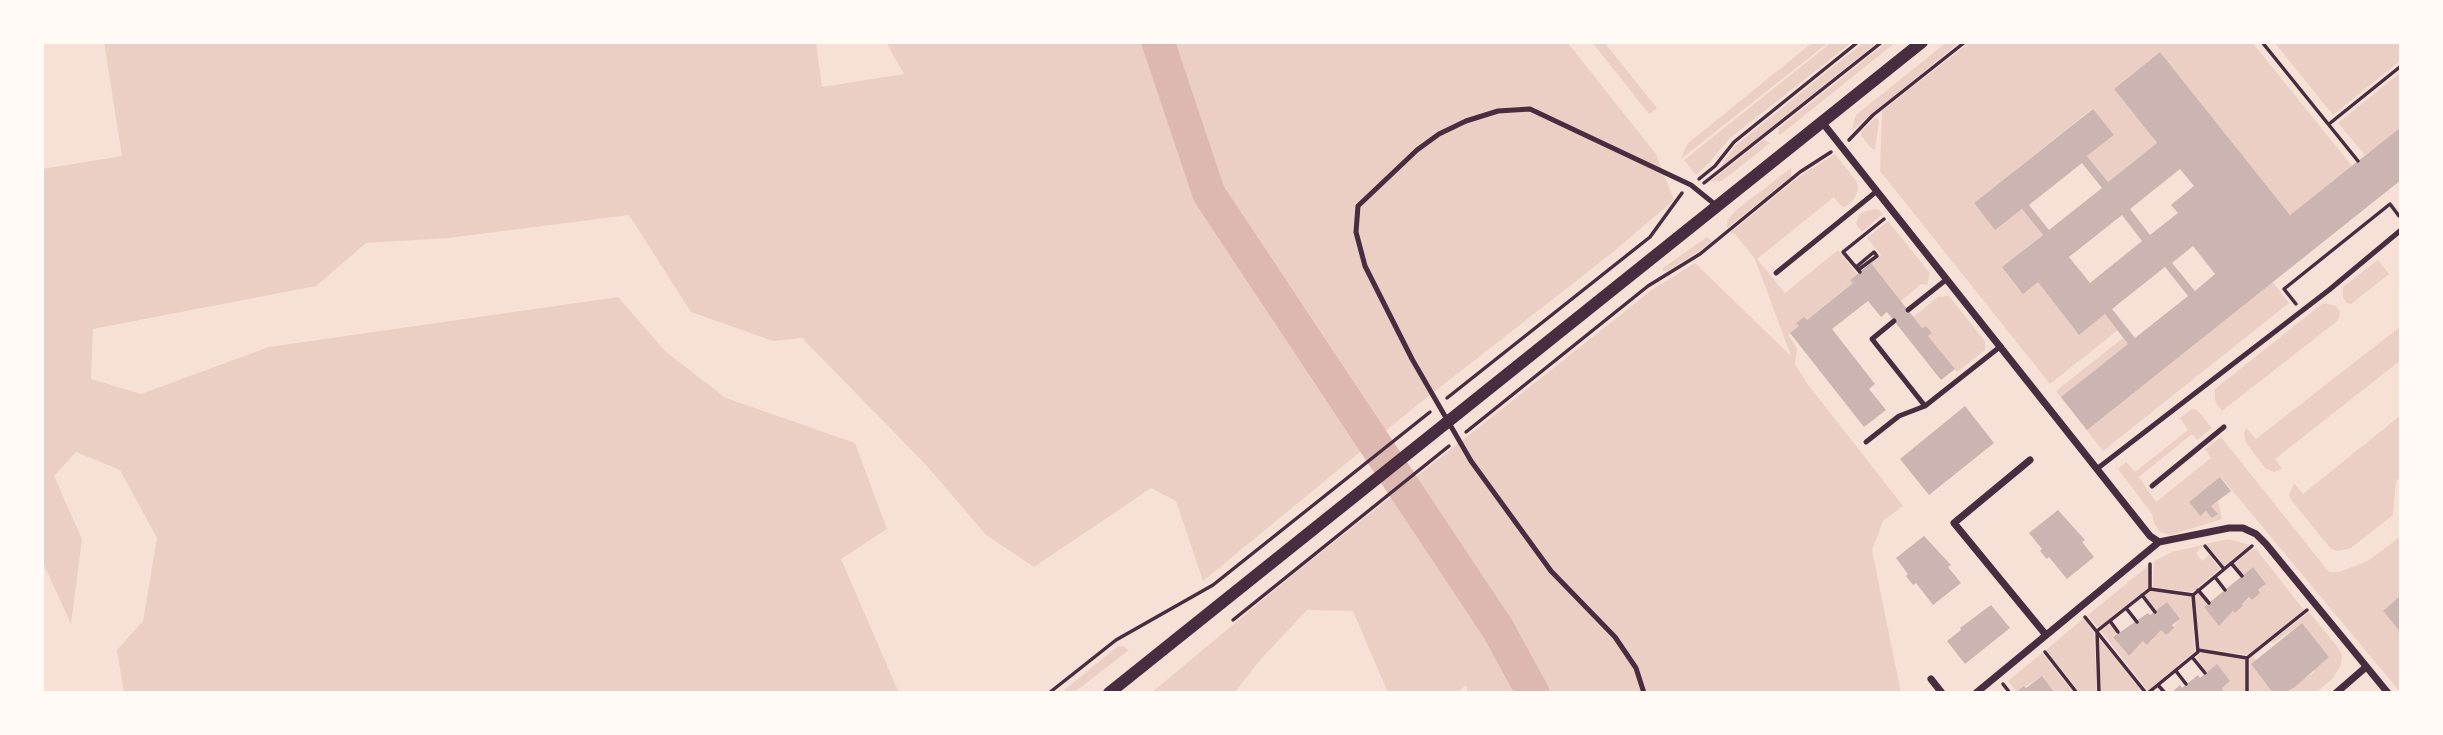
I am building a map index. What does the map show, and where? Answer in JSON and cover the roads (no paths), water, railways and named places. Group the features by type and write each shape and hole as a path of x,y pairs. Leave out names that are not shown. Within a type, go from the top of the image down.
{"street":[{"path":"1109,693 1922,42"},
{"path":"1822,122 2150,536 2159,542"},
{"path":"2030,460 1954,523 2046,635"},
{"path":"1976,693 2159,542 2229,528 2243,528 2256,534 2266,544 2388,693"},
{"path":"2336,693 2366,667"},
{"path":"1931,679 1942,693"}],"lane":[{"path":"1644,693 1636,668 1615,637 1552,571 1471,461 1412,359 1365,266 1356,232 1358,206 1417,150 1439,134 1465,121 1498,111 1530,109 1691,185 1717,206"},
{"path":"1776,273 1877,191"},
{"path":"2098,468 2401,230"},
{"path":"1908,310 1947,279"},
{"path":"1894,321 1872,338 1925,406"},
{"path":"1866,442 1899,416 1925,406 2001,346"},
{"path":"2152,486 2224,427"}],"waterway":[{"path":"1158,42 1209,194 1498,629 1533,693"}]}
